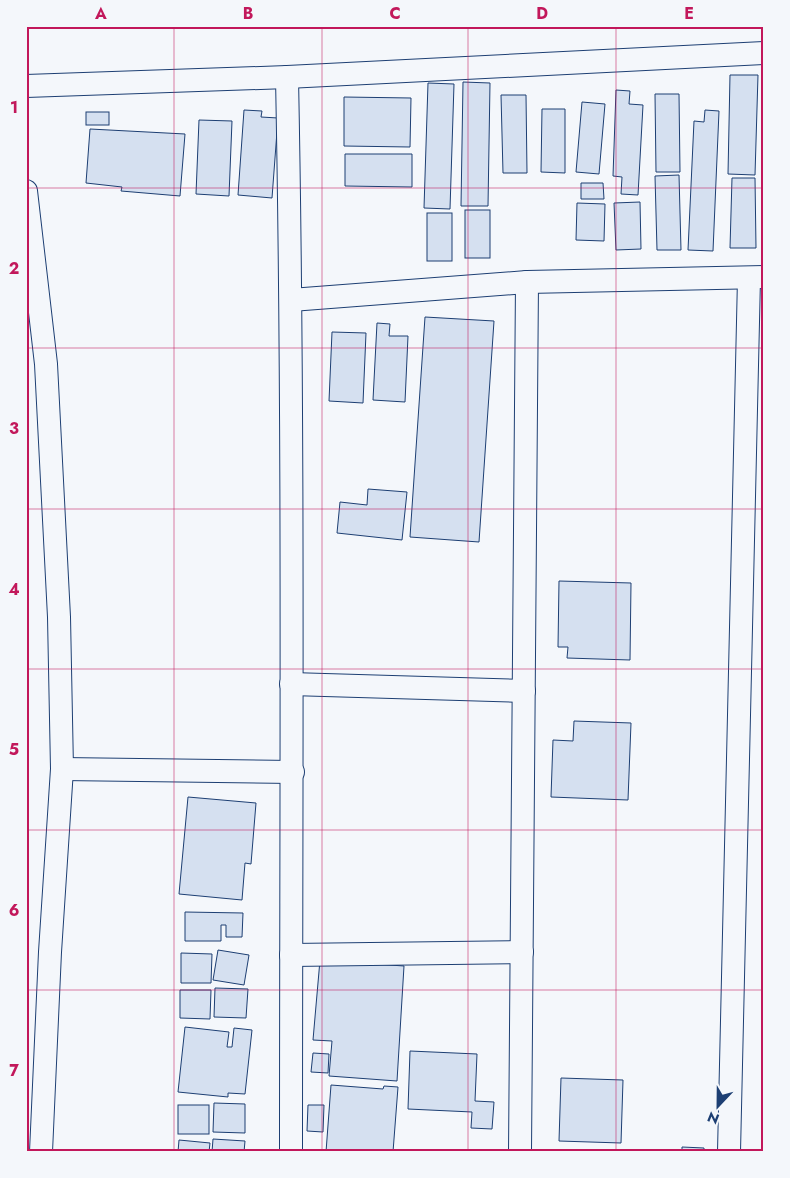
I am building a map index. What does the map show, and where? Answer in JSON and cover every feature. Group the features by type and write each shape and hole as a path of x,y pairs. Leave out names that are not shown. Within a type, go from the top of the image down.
{"street":[{"path":"26,86 287,77 764,54"},
{"path":"287,77 291,300 291,684 293,772 291,1152"},
{"path":"26,191 46,364 59,617 62,769 50,952 41,1152"},
{"path":"291,300 527,282 756,278 729,1152"},
{"path":"520,1152 527,282"},
{"path":"291,684 524,691"},
{"path":"62,769 293,772"},
{"path":"291,955 522,952"}],"building":[{"path":"730,75 758,75 755,175 728,174"},
{"path":"463,82 490,83 488,206 461,206"},
{"path":"428,83 454,84 450,209 424,208"},
{"path":"616,90 630,91 629,104 643,105 638,195 621,194 622,177 613,176"},
{"path":"655,94 679,94 680,172 656,172"},
{"path":"501,95 526,95 527,173 503,173"},
{"path":"344,97 411,98 410,147 344,146"},
{"path":"582,102 605,104 599,174 576,172"},
{"path":"542,109 565,109 565,173 541,172"},
{"path":"244,110 262,111 261,117 278,118 272,198 238,195"},
{"path":"705,110 719,111 713,251 688,250 694,121 704,122"},
{"path":"86,112 109,112 109,125 86,125"},
{"path":"199,120 232,121 229,196 196,194"},
{"path":"90,129 185,134 180,196 121,191 122,187 86,183"},
{"path":"345,154 412,154 412,187 345,186"},
{"path":"679,175 681,250 657,250 655,176"},
{"path":"732,178 755,178 756,248 730,248"},
{"path":"581,183 603,183 604,199 581,199"},
{"path":"640,202 641,249 616,250 614,203"},
{"path":"577,203 605,204 604,241 576,240"},
{"path":"465,210 490,210 490,258 465,258"},
{"path":"427,213 452,213 452,261 427,261"},
{"path":"425,317 494,321 479,542 410,537"},
{"path":"377,323 390,324 389,336 408,336 405,402 373,400"},
{"path":"332,332 366,333 363,403 329,401"},
{"path":"368,489 407,492 402,540 337,533 340,502 367,505"},
{"path":"559,581 631,583 630,660 567,658 568,647 558,647"},
{"path":"574,721 631,723 628,800 551,797 553,740 573,741"},
{"path":"188,797 256,803 251,864 245,863 242,900 179,894"},
{"path":"185,912 243,913 242,937 226,937 226,925 221,925 221,941 185,941"},
{"path":"218,950 249,955 244,985 213,980"},
{"path":"181,953 212,954 211,983 181,983"},
{"path":"320,960 404,966 397,1081 329,1076 332,1041 313,1040"},
{"path":"215,988 248,989 246,1018 214,1017"},
{"path":"180,990 211,990 210,1019 180,1018"},
{"path":"185,1027 229,1032 227,1047 232,1047 234,1028 252,1030 245,1094 228,1093 228,1097 178,1092"},
{"path":"410,1051 477,1054 475,1101 494,1102 492,1129 471,1128 472,1112 408,1109"},
{"path":"313,1053 329,1054 328,1073 311,1072"},
{"path":"561,1078 623,1080 621,1143 559,1141"},
{"path":"331,1085 383,1089 384,1086 398,1087 393,1152 326,1152"},
{"path":"214,1103 245,1104 245,1133 213,1132"},
{"path":"178,1105 209,1105 209,1134 178,1134"},
{"path":"308,1105 324,1105 323,1132 307,1131"},
{"path":"213,1139 245,1141 244,1152 212,1152"},
{"path":"179,1140 210,1143 209,1152 178,1152"},
{"path":"682,1147 704,1148 704,1152 682,1152"}]}
